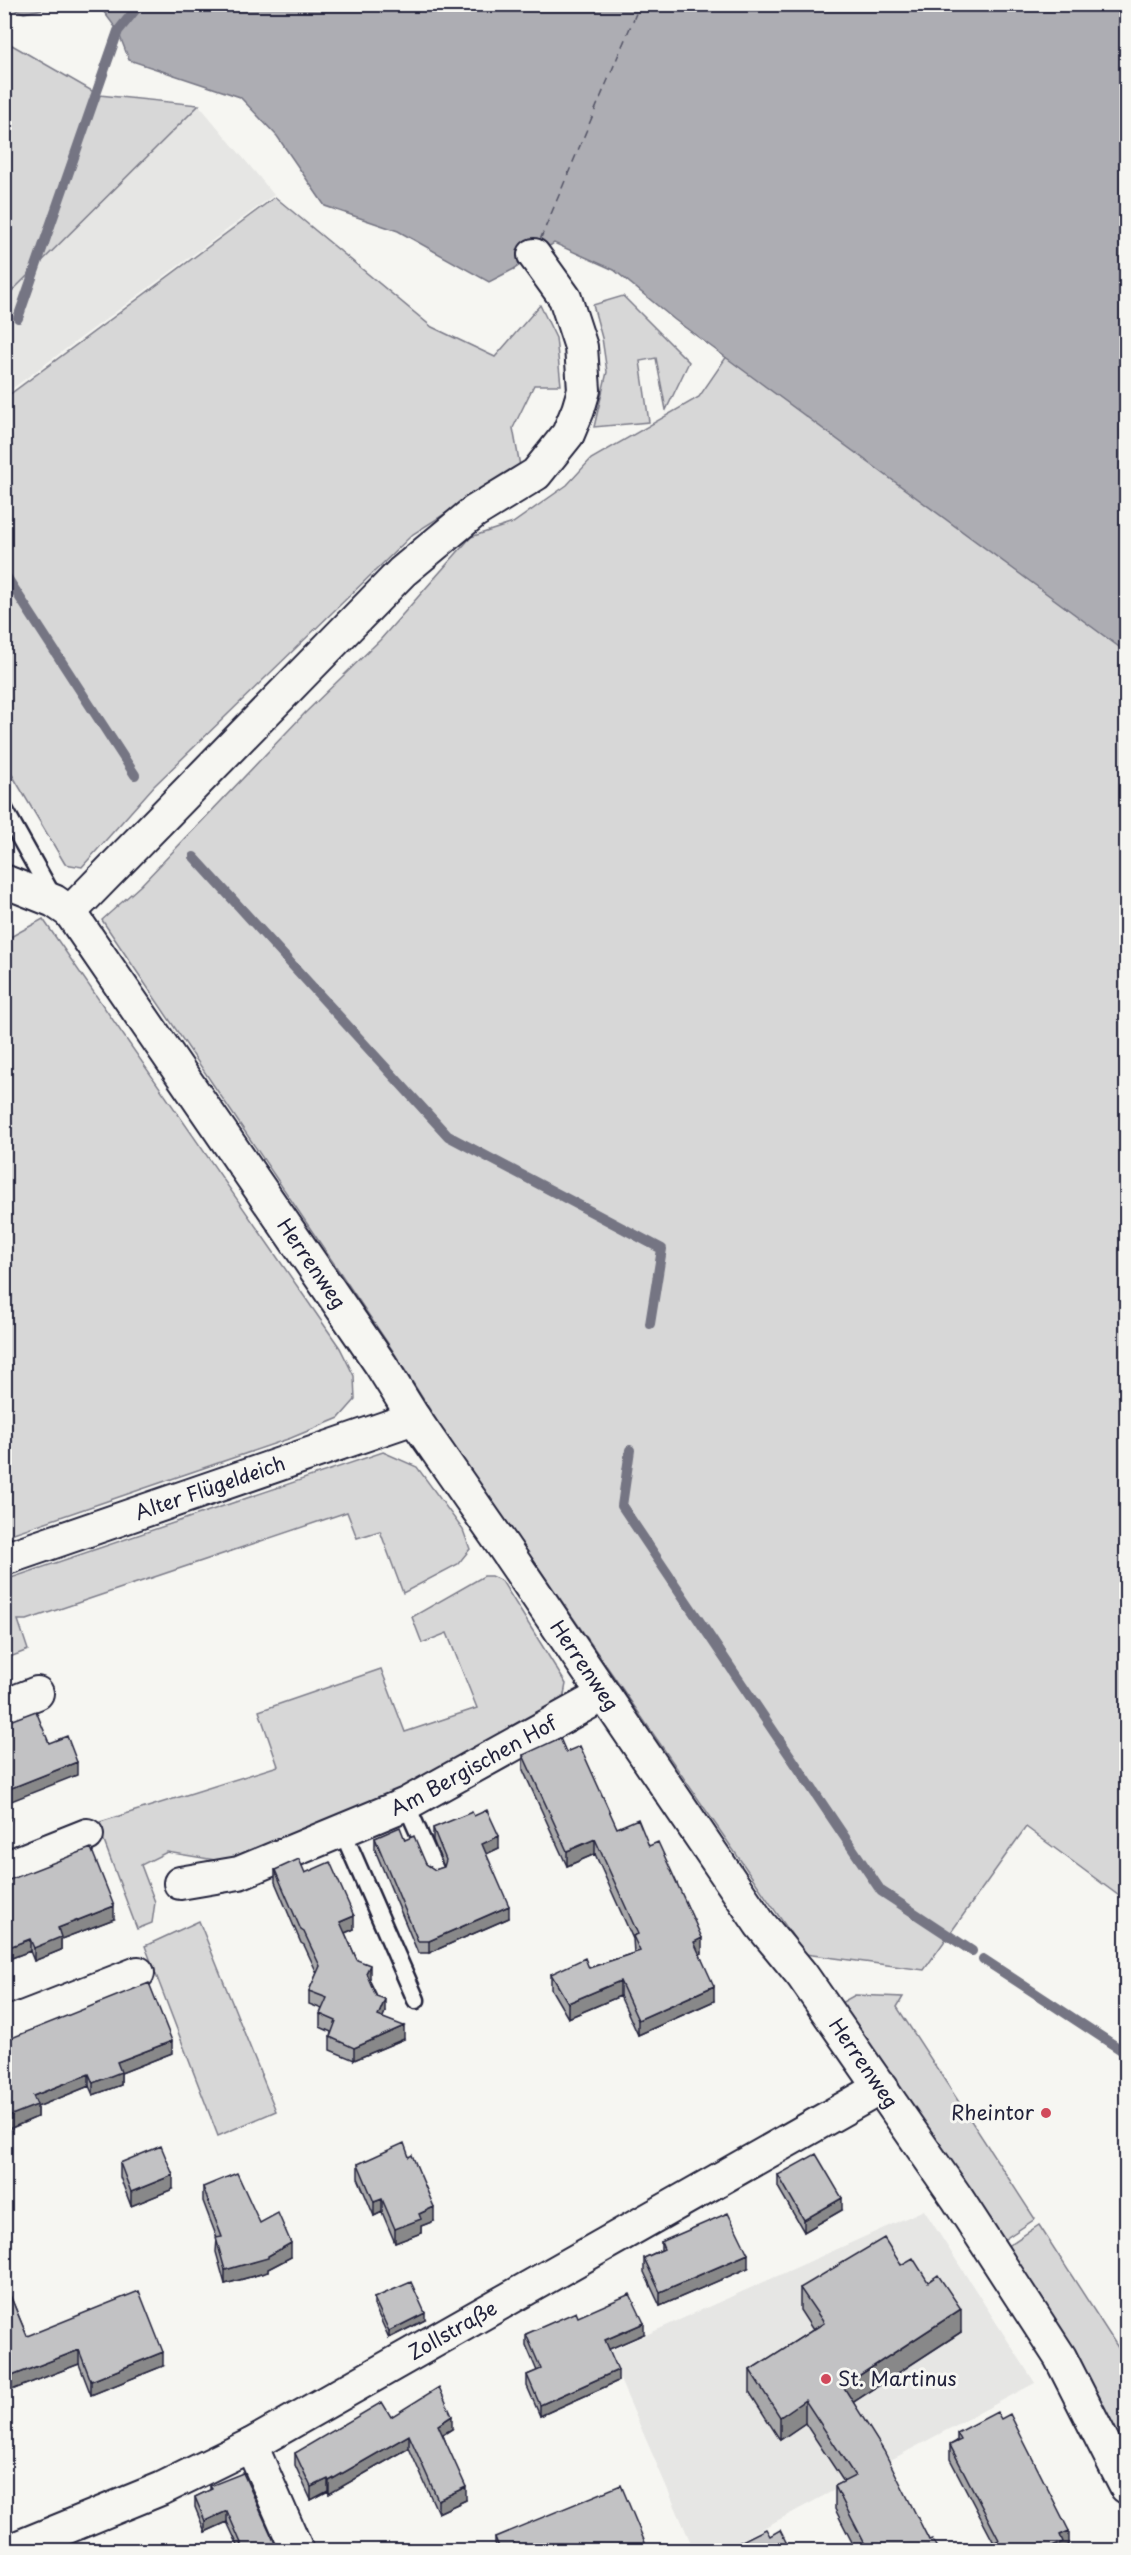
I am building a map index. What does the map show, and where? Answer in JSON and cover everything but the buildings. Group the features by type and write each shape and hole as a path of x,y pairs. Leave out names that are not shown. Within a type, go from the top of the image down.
{"street":[{"path":"4,881 62,906 402,572 474,512 536,474 568,434 579,411 584,390 581,347 565,298 534,255"},
{"name":"Herrenweg","path":"62,906 381,1365 414,1418 760,1924 802,1975 957,2198 1060,2357 1126,2487"},
{"name":"Alter Flügeldeich","path":"4,1559 414,1418"},
{"path":"4,1706 37,1693"},
{"name":"Am Bergischen Hof","path":"180,1882 239,1873 406,1804 603,1695"},
{"path":"4,1868 87,1835"},
{"path":"4,2025 138,1973"},
{"name":"Zollstraße","path":"11,2550 163,2488 251,2445 882,2087"},
{"path":"251,2445 297,2550"}],"lane":[{"path":"4,809 62,906"},
{"path":"406,1804 436,1872"},
{"path":"342,1830 416,2000"}],"shaded area":[{"path":"5,4 63,5 24,13"},
{"path":"86,5 1126,5 1126,652 675,320 614,270 554,243 489,282 398,231 325,206 277,136 240,97 129,60 118,31 104,12"},
{"path":"5,41 99,95 199,105 5,298"},
{"path":"199,105 274,195 5,394 5,298"},
{"path":"275,197 432,327 495,357 540,305 556,338 561,385 534,385 513,428 520,466 413,534 154,786 82,867 65,864 5,763 5,398"},
{"path":"623,296 689,362 666,410 656,358 640,361 649,422 594,427 607,372 602,338 593,305"},
{"path":"727,356 1126,650 1126,1901 1026,1827 924,1970 805,1954 523,1545 464,1464 391,1348 102,920 141,885 305,713 380,640 471,537 513,523 567,485 591,459 699,397"},
{"path":"43,919 340,1348 354,1376 355,1400 339,1418 291,1438 5,1536 5,940"},
{"path":"383,1452 417,1467 463,1530 470,1549 458,1564 403,1593 380,1531 357,1538 347,1512 27,1620 18,1620 28,1650 5,1659 5,1580"},
{"path":"484,1576 491,1576 502,1581 566,1684 563,1700 449,1770 239,1864 167,1852 141,1865 155,1902 152,1923 137,1929 97,1823 278,1766 259,1711 381,1669 405,1732 477,1708 447,1633 422,1643 412,1617"},
{"path":"199,1921 276,2111 218,2136 145,1946"},
{"path":"855,1995 903,1997 897,2007 1035,2219 1002,2241 839,2004"},
{"name":"St. Martinus","path":"924,2210 1035,2383 722,2550 694,2550 608,2352"},
{"path":"1039,2225 1126,2360 1126,2452 1058,2330 1006,2247"}],"waterway":[{"path":"18,318 118,31 140,4"},
{"path":"4,573 135,775"},
{"path":"194,857 448,1136 662,1249 650,1324"},
{"path":"630,1450 622,1506 881,1891 972,1951"},
{"path":"983,1959 1126,2053"}],"ferry route":[{"path":"540,240 640,4"}],"place":[{"name":"Rheintor","path":"1046,2113"},
{"name":"St. Martinus","path":"826,2379"}]}
